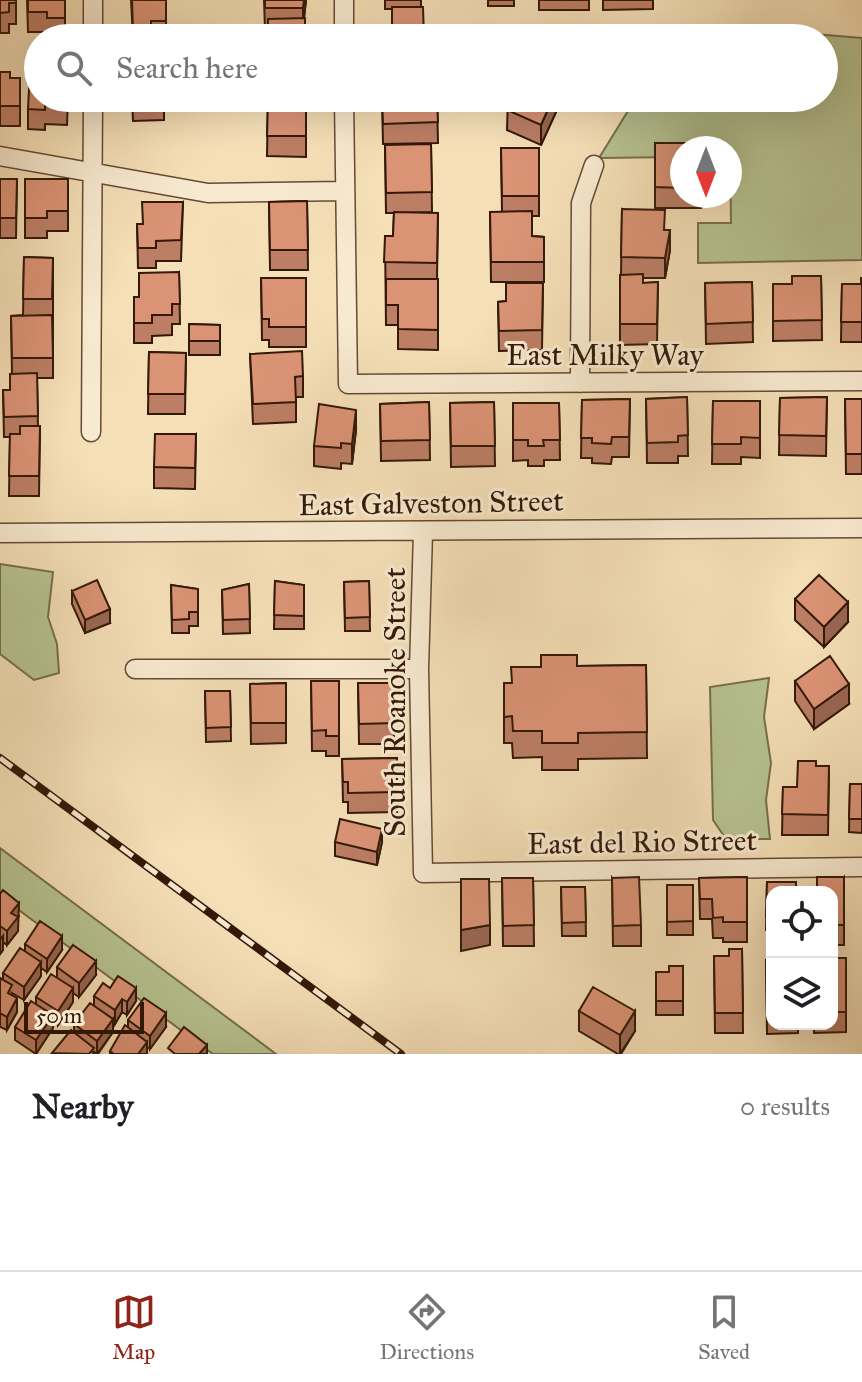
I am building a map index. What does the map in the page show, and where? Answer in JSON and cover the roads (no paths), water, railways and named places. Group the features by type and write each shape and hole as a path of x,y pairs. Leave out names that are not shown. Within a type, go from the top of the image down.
{"street":[{"path":"93,0 93,24"},
{"path":"344,0 344,24"},
{"path":"91,432 93,112"},
{"path":"0,156 208,193 343,191 344,112"},
{"path":"580,383 581,203 594,165"},
{"name":"East Milky Way","path":"343,191 348,384 862,381"},
{"name":"East Galveston Street","path":"0,533 862,528"},
{"name":"South Roanoke Street","path":"423,532 419,669 423,873"},
{"path":"135,669 419,669"},
{"name":"East del Rio Street","path":"423,873 862,867"}],"railway":[{"path":"0,758 401,1054"}]}
